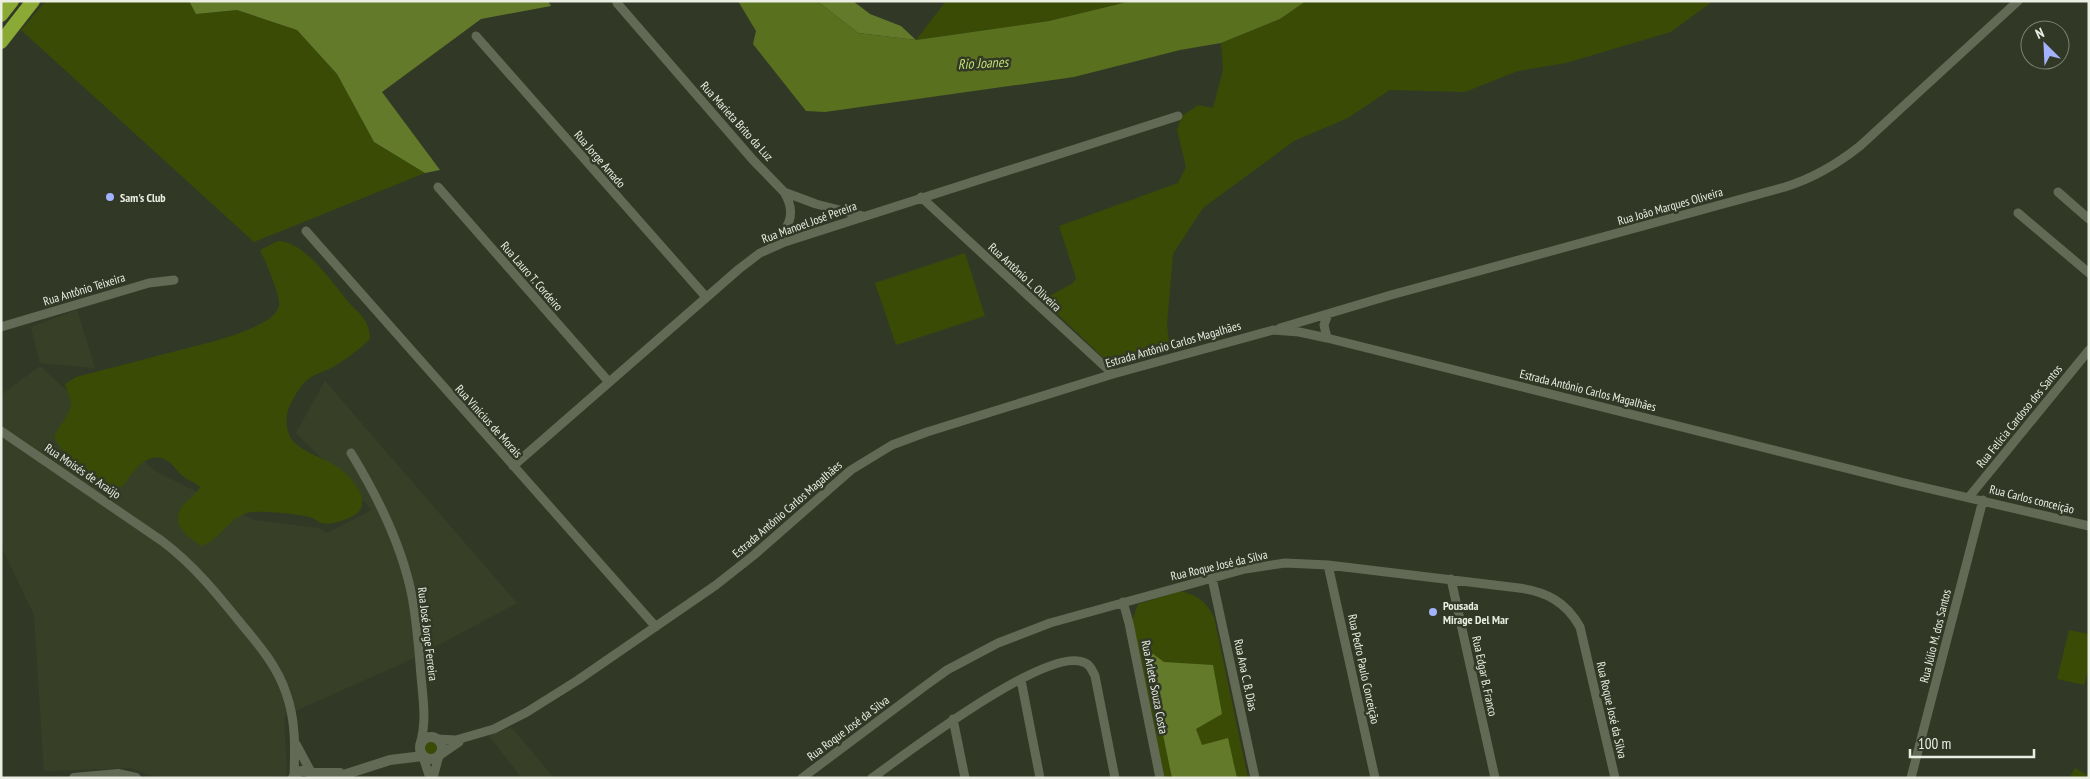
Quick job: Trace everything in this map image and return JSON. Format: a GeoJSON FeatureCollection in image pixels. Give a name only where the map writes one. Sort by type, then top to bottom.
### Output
{"type":"FeatureCollection","features":[{"type":"Feature","properties":{"kind":"highway"},"geometry":{"type":"LineString","coordinates":[[1,15],[12,1]]}},
{"type":"Feature","properties":{"kind":"highway"},"geometry":{"type":"LineString","coordinates":[[1,42],[33,1]]}},
{"type":"Feature","properties":{"kind":"street","name":"Rua João Marques Oliveira"},"geometry":{"type":"LineString","coordinates":[[1273,330],[1427,285],[1785,187],[1816,175],[1837,163],[1860,146],[2018,1]]}},
{"type":"Feature","properties":{"kind":"street","name":"Rua Marieta Brito da Luz"},"geometry":{"type":"LineString","coordinates":[[617,3],[747,154],[784,192],[816,204],[863,216]]}},
{"type":"Feature","properties":{"kind":"street","name":"Rua Jorge Amado"},"geometry":{"type":"LineString","coordinates":[[476,36],[706,297]]}},
{"type":"Feature","properties":{"kind":"street","name":"Rua Manoel José Pereira"},"geometry":{"type":"LineString","coordinates":[[512,466],[748,261],[770,248],[921,197],[1178,116]]}},
{"type":"Feature","properties":{"kind":"street","name":"Rua Lauro T. Cordeiro"},"geometry":{"type":"LineString","coordinates":[[438,186],[608,381]]}},
{"type":"Feature","properties":{"kind":"street"},"geometry":{"type":"LineString","coordinates":[[770,248],[790,219],[792,207],[784,192]]}},
{"type":"Feature","properties":{"kind":"street"},"geometry":{"type":"LineString","coordinates":[[2058,192],[2089,220]]}},
{"type":"Feature","properties":{"kind":"street","name":"Rua Antônio L. Oliveira"},"geometry":{"type":"LineString","coordinates":[[921,197],[1116,373]]}},
{"type":"Feature","properties":{"kind":"street"},"geometry":{"type":"LineString","coordinates":[[2018,213],[2089,273]]}},
{"type":"Feature","properties":{"kind":"street","name":"Rua Vinicius de Morais"},"geometry":{"type":"LineString","coordinates":[[306,231],[656,627]]}},
{"type":"Feature","properties":{"kind":"street","name":"Rua Antônio Teixeira"},"geometry":{"type":"LineString","coordinates":[[1,327],[149,283],[174,280]]}},
{"type":"Feature","properties":{"kind":"street"},"geometry":{"type":"LineString","coordinates":[[1328,314],[1324,325],[1328,338]]}},
{"type":"Feature","properties":{"kind":"street","name":"Estrada Antônio Carlos Magalhães"},"geometry":{"type":"LineString","coordinates":[[439,755],[469,738],[494,729],[528,712],[656,627],[736,570],[851,470],[877,453],[910,438],[1116,373],[1273,330],[1299,332],[1328,338],[1969,497]]}},
{"type":"Feature","properties":{"kind":"street","name":"Rua Felícia Cardoso dos Santos"},"geometry":{"type":"LineString","coordinates":[[1969,497],[2089,350]]}},
{"type":"Feature","properties":{"kind":"street","name":"Rua Moisés de Araújo"},"geometry":{"type":"LineString","coordinates":[[2,432],[183,557],[216,592],[271,662],[284,686],[291,708],[294,738]]}},
{"type":"Feature","properties":{"kind":"street","name":"Rua José Jorge Ferreira"},"geometry":{"type":"LineString","coordinates":[[351,453],[380,505],[403,560],[417,624],[424,712],[423,733],[420,745]]}},
{"type":"Feature","properties":{"kind":"street","name":"Rua Carlos conceição"},"geometry":{"type":"LineString","coordinates":[[1969,497],[2089,526]]}},
{"type":"Feature","properties":{"kind":"street","name":"Rua Júlio M. dos Santos"},"geometry":{"type":"LineString","coordinates":[[1911,778],[1983,500]]}},
{"type":"Feature","properties":{"kind":"street","name":"Rua Roque José da Silva"},"geometry":{"type":"LineString","coordinates":[[806,776],[925,686],[973,656],[1024,632],[1123,602],[1212,578],[1265,565],[1284,563],[1328,565],[1451,579],[1538,591],[1556,600],[1573,616],[1580,627],[1615,778]]}},
{"type":"Feature","properties":{"kind":"street","name":"Rua Pedro Paulo Conceição"},"geometry":{"type":"LineString","coordinates":[[1328,565],[1375,778]]}},
{"type":"Feature","properties":{"kind":"street","name":"Rua Ana C. B. Dias"},"geometry":{"type":"LineString","coordinates":[[1212,578],[1255,778]]}},
{"type":"Feature","properties":{"kind":"street","name":"Rua Edgar B. Franco"},"geometry":{"type":"LineString","coordinates":[[1451,579],[1495,778]]}},
{"type":"Feature","properties":{"kind":"street","name":"Rua Arlete Souza Costa"},"geometry":{"type":"LineString","coordinates":[[1123,602],[1130,623],[1160,778]]}},
{"type":"Feature","properties":{"kind":"street"},"geometry":{"type":"LineString","coordinates":[[872,778],[971,706],[1021,680],[1064,662],[1082,661],[1088,664],[1095,676],[1115,778]]}},
{"type":"Feature","properties":{"kind":"street"},"geometry":{"type":"LineString","coordinates":[[1021,680],[1040,778]]}},
{"type":"Feature","properties":{"kind":"street","name":"Rua José Jorge Ferreira"},"geometry":{"type":"LineString","coordinates":[[424,712],[430,731],[437,739]]}},
{"type":"Feature","properties":{"kind":"street"},"geometry":{"type":"LineString","coordinates":[[953,719],[965,778]]}},
{"type":"Feature","properties":{"kind":"street"},"geometry":{"type":"LineString","coordinates":[[294,738],[312,774]]}},
{"type":"Feature","properties":{"kind":"street"},"geometry":{"type":"LineString","coordinates":[[293,777],[294,738]]}},
{"type":"Feature","properties":{"kind":"street"},"geometry":{"type":"LineString","coordinates":[[334,778],[409,753],[427,738],[437,739],[442,748],[432,778]]}},
{"type":"Feature","properties":{"kind":"street","name":"Estrada Antônio Carlos Magalhães"},"geometry":{"type":"LineString","coordinates":[[437,739],[451,741],[469,738]]}},
{"type":"Feature","properties":{"kind":"street"},"geometry":{"type":"LineString","coordinates":[[420,745],[420,752],[432,778]]}},
{"type":"Feature","properties":{"kind":"street"},"geometry":{"type":"LineString","coordinates":[[390,760],[423,756],[430,759],[439,755]]}},
{"type":"Feature","properties":{"kind":"street"},"geometry":{"type":"LineString","coordinates":[[887,767],[890,778]]}},
{"type":"Feature","properties":{"kind":"street"},"geometry":{"type":"LineString","coordinates":[[293,777],[300,771],[312,774],[349,772]]}},
{"type":"Feature","properties":{"kind":"street"},"geometry":{"type":"LineString","coordinates":[[74,778],[118,774],[136,778]]}},
{"type":"Feature","properties":{"kind":"shaded area"},"geometry":{"type":"Polygon","coordinates":[[[46,1],[189,1],[196,14],[237,10],[297,30],[337,74],[374,142],[425,173],[254,242],[21,30],[46,1]]]}},
{"type":"Feature","properties":{"kind":"shaded area"},"geometry":{"type":"Polygon","coordinates":[[[189,1],[548,1],[551,6],[481,19],[382,92],[440,170],[425,173],[374,142],[337,74],[297,30],[237,10],[196,14],[189,1]]]}},
{"type":"Feature","properties":{"kind":"shaded area"},"geometry":{"type":"Polygon","coordinates":[[[817,1],[853,1],[870,14],[901,26],[916,40],[858,33],[817,1]]]}},
{"type":"Feature","properties":{"kind":"shaded area"},"geometry":{"type":"Polygon","coordinates":[[[946,1],[1131,1],[1049,21],[916,40],[946,1]]]}},
{"type":"Feature","properties":{"kind":"shaded area"},"geometry":{"type":"Polygon","coordinates":[[[1306,1],[1713,1],[1671,32],[1566,63],[1518,71],[1465,92],[1390,90],[1348,118],[1294,141],[1203,208],[1173,254],[1167,325],[1170,349],[1113,367],[1047,304],[1046,298],[1073,283],[1076,278],[1059,226],[1178,183],[1186,167],[1177,130],[1182,116],[1198,105],[1213,108],[1223,70],[1221,43],[1280,19],[1306,1]]]}},
{"type":"Feature","properties":{"kind":"shaded area"},"geometry":{"type":"Polygon","coordinates":[[[278,241],[289,243],[309,256],[362,316],[369,329],[370,339],[352,355],[304,382],[290,405],[287,414],[288,433],[293,441],[299,447],[330,462],[345,473],[360,492],[362,506],[360,511],[354,516],[329,523],[321,523],[300,515],[273,512],[243,514],[231,522],[215,538],[202,546],[187,535],[178,520],[181,508],[200,487],[181,475],[169,462],[155,457],[148,459],[137,468],[123,486],[113,488],[88,473],[65,453],[54,437],[66,417],[71,404],[65,384],[76,377],[231,336],[261,324],[270,318],[279,306],[278,294],[260,250],[278,241]]]}},
{"type":"Feature","properties":{"kind":"shaded area"},"geometry":{"type":"Polygon","coordinates":[[[965,253],[985,316],[896,345],[875,283],[965,253]]]}},
{"type":"Feature","properties":{"kind":"shaded area"},"geometry":{"type":"Polygon","coordinates":[[[77,310],[95,368],[40,363],[31,327],[77,310]]]}},
{"type":"Feature","properties":{"kind":"shaded area"},"geometry":{"type":"Polygon","coordinates":[[[40,366],[155,471],[254,520],[318,528],[327,533],[372,510],[296,433],[325,381],[517,603],[412,659],[284,716],[287,775],[272,778],[157,778],[131,768],[44,771],[34,615],[1,546],[1,395],[40,366]]]}},
{"type":"Feature","properties":{"kind":"shaded area"},"geometry":{"type":"Polygon","coordinates":[[[1181,591],[1201,600],[1214,617],[1248,778],[1164,778],[1132,621],[1138,604],[1181,591]]]}},
{"type":"Feature","properties":{"kind":"shaded area"},"geometry":{"type":"Polygon","coordinates":[[[2069,630],[2089,634],[2089,667],[2084,685],[2057,679],[2069,630]]]}},
{"type":"Feature","properties":{"kind":"shaded area"},"geometry":{"type":"Polygon","coordinates":[[[1145,648],[1164,662],[1213,665],[1222,714],[1196,729],[1202,745],[1228,738],[1237,778],[1172,778],[1145,648]]]}},
{"type":"Feature","properties":{"kind":"shaded area"},"geometry":{"type":"Polygon","coordinates":[[[511,727],[554,778],[522,778],[489,736],[511,727]]]}},
{"type":"Feature","properties":{"kind":"shaded area"},"geometry":{"type":"Polygon","coordinates":[[[429,742],[433,742],[437,748],[433,754],[429,754],[425,750],[425,746],[429,742]]]}},
{"type":"Feature","properties":{"kind":"shaded area"},"geometry":{"type":"Polygon","coordinates":[[[2075,768],[2089,776],[2089,778],[2069,778],[2075,768]]]}},
{"type":"Feature","properties":{"kind":"water","name":"Rio Joanes"},"geometry":{"type":"Polygon","coordinates":[[[738,1],[817,1],[858,33],[916,40],[1049,21],[1131,1],[1306,1],[1280,19],[1221,43],[1180,50],[1074,77],[825,112],[806,111],[753,44],[756,31],[738,1]]]}},
{"type":"Feature","properties":{"kind":"place","name":"Sam's Club"},"geometry":{"type":"Point","coordinates":[110,197]}},
{"type":"Feature","properties":{"kind":"place","name":"Pousada Mirage Del Mar"},"geometry":{"type":"Point","coordinates":[1433,612]}}]}
